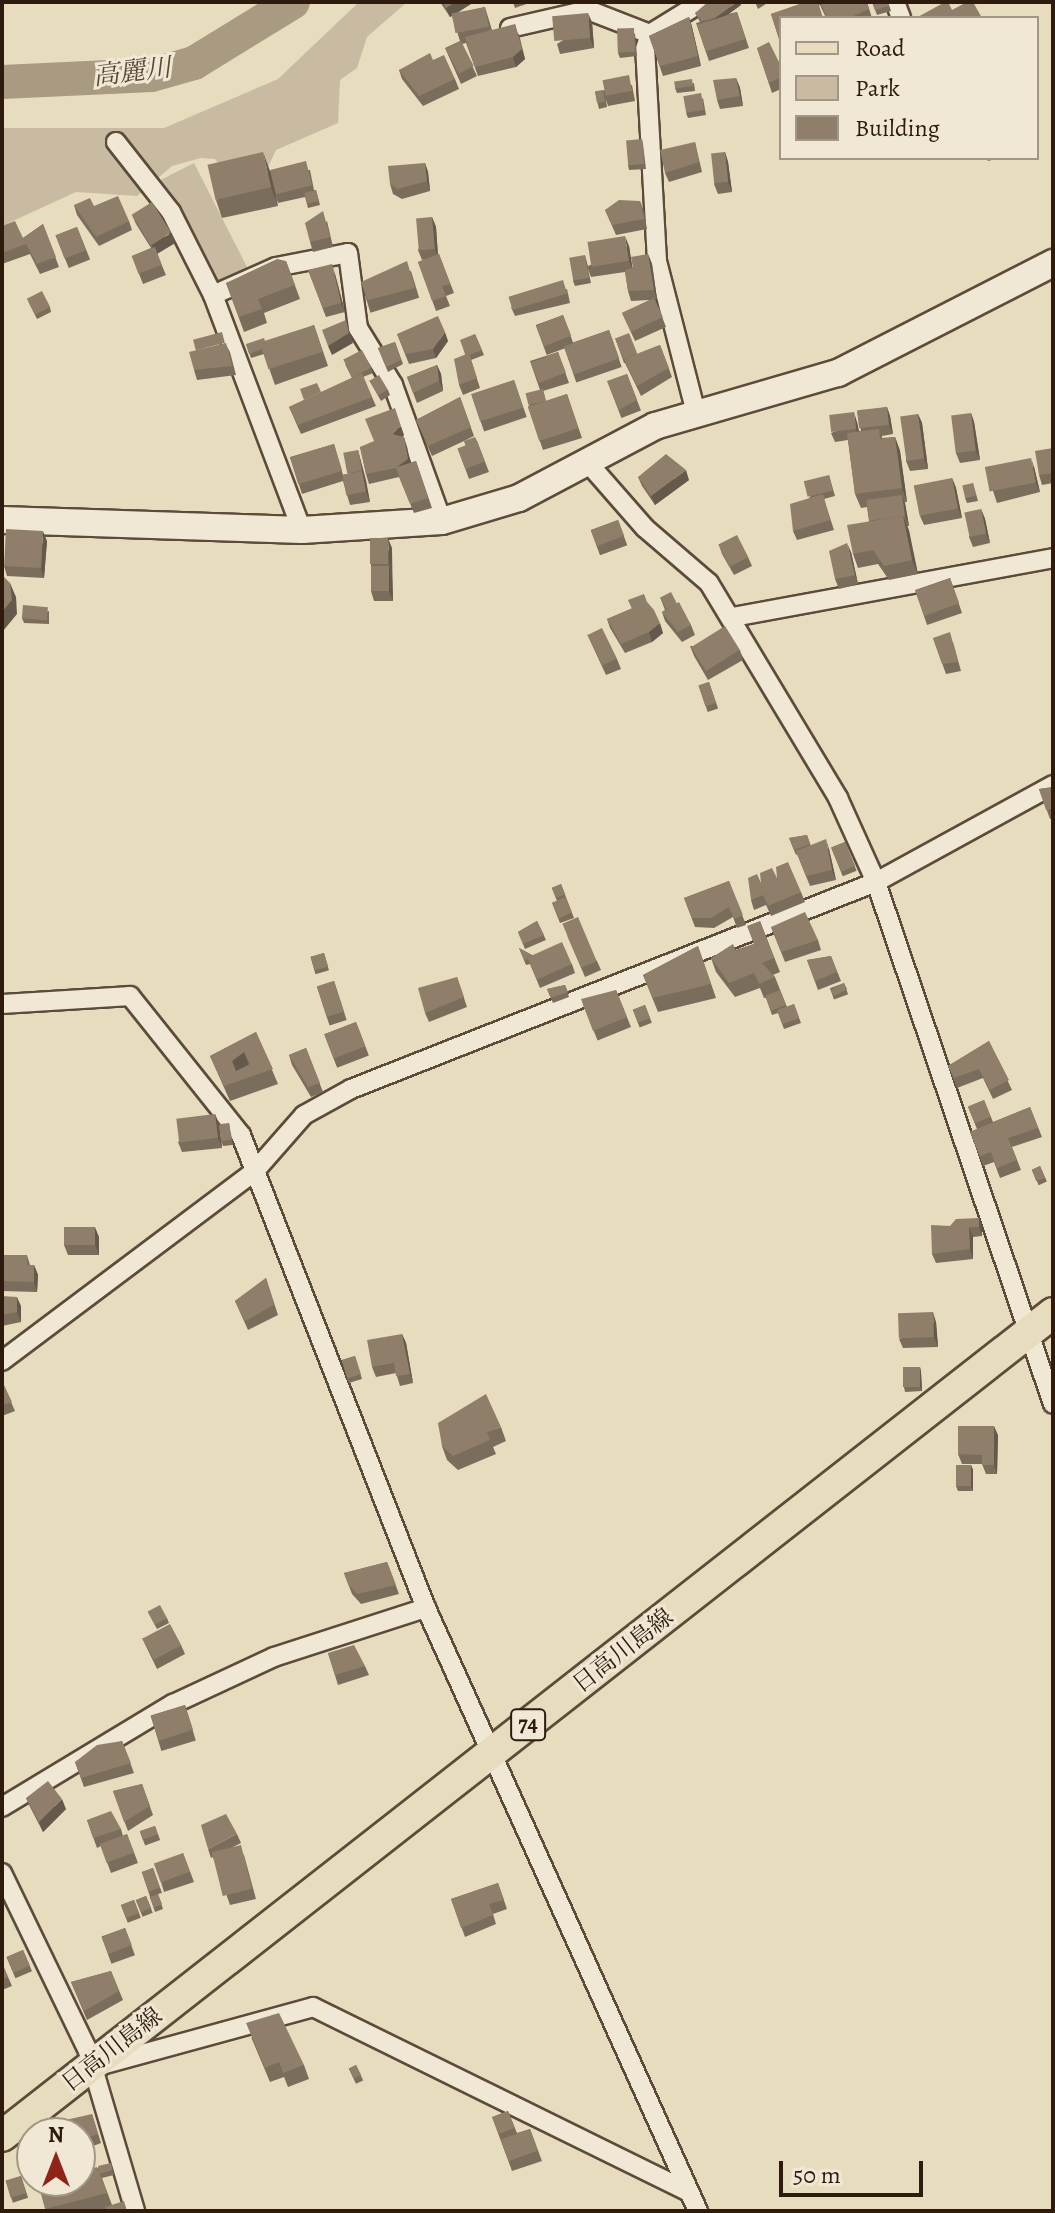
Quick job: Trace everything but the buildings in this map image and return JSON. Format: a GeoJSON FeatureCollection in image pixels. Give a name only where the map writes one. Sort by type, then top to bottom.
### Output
{"type":"FeatureCollection","features":[{"type":"Feature","properties":{"kind":"main road","name":"日高川島線"},"geometry":{"type":"LineString","coordinates":[[2,2136],[1053,1313]]}},
{"type":"Feature","properties":{"kind":"street"},"geometry":{"type":"LineString","coordinates":[[650,34],[702,2]]}},
{"type":"Feature","properties":{"kind":"street"},"geometry":{"type":"LineString","coordinates":[[510,28],[588,10],[650,34]]}},
{"type":"Feature","properties":{"kind":"street"},"geometry":{"type":"LineString","coordinates":[[650,34],[651,210],[696,413]]}},
{"type":"Feature","properties":{"kind":"street"},"geometry":{"type":"LineString","coordinates":[[116,142],[171,212],[213,295],[302,530]]}},
{"type":"Feature","properties":{"kind":"street"},"geometry":{"type":"LineString","coordinates":[[213,295],[276,267],[348,253],[358,328],[393,385],[442,521]]}},
{"type":"Feature","properties":{"kind":"street"},"geometry":{"type":"LineString","coordinates":[[2,520],[302,530],[442,521],[519,498],[696,413],[838,373],[1053,263]]}},
{"type":"Feature","properties":{"kind":"street"},"geometry":{"type":"LineString","coordinates":[[589,464],[645,528],[709,583],[733,617],[838,798],[876,882],[1053,1404]]}},
{"type":"Feature","properties":{"kind":"street"},"geometry":{"type":"LineString","coordinates":[[733,617],[1053,558]]}},
{"type":"Feature","properties":{"kind":"street"},"geometry":{"type":"LineString","coordinates":[[2,1361],[254,1172],[304,1115],[351,1089],[876,882],[1053,785]]}},
{"type":"Feature","properties":{"kind":"street"},"geometry":{"type":"LineString","coordinates":[[2,1004],[130,996],[241,1135],[426,1608],[698,2211]]}},
{"type":"Feature","properties":{"kind":"street"},"geometry":{"type":"LineString","coordinates":[[2,1807],[187,1698],[274,1657],[426,1608]]}},
{"type":"Feature","properties":{"kind":"street"},"geometry":{"type":"LineString","coordinates":[[2,1873],[91,2067],[135,2211]]}},
{"type":"Feature","properties":{"kind":"street"},"geometry":{"type":"LineString","coordinates":[[91,2067],[313,2007],[689,2192]]}},
{"type":"Feature","properties":{"kind":"green space"},"geometry":{"type":"Polygon","coordinates":[[[359,2],[407,2],[367,37],[357,68],[340,80],[338,123],[276,150],[268,167],[227,175],[215,159],[201,158],[172,166],[137,196],[76,192],[2,226],[2,128],[164,128],[278,79],[359,2]]]}},
{"type":"Feature","properties":{"kind":"green space"},"geometry":{"type":"Polygon","coordinates":[[[194,163],[250,273],[217,289],[161,180],[194,163]]]}},
{"type":"Feature","properties":{"kind":"waterway","name":"高麗川"},"geometry":{"type":"LineString","coordinates":[[2,82],[152,75],[194,63],[293,2]]}}]}
